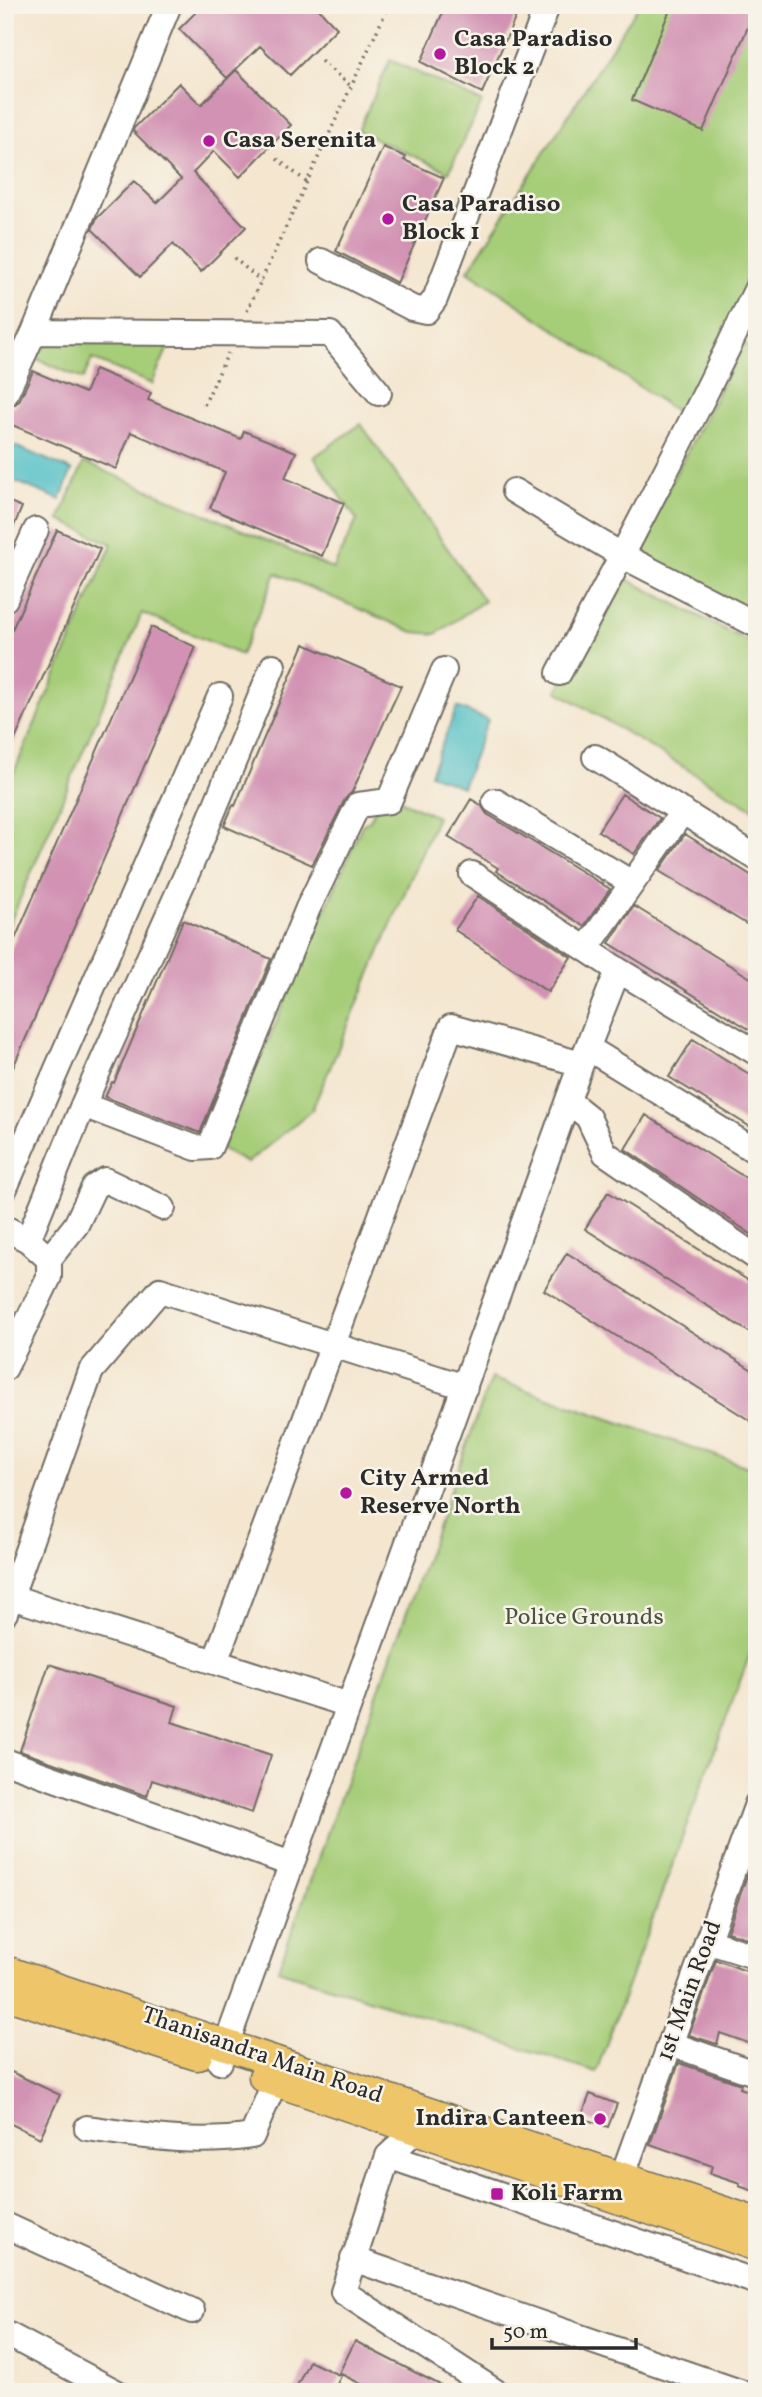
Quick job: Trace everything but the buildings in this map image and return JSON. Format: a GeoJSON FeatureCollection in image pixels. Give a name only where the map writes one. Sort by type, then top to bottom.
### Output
{"type":"FeatureCollection","features":[{"type":"Feature","properties":{"kind":"main road","name":"Thanisandra Main Road"},"geometry":{"type":"LineString","coordinates":[[5,1970],[223,2053],[618,2188],[757,2246]]}},
{"type":"Feature","properties":{"kind":"main road","name":"Thanisandra Main Road"},"geometry":{"type":"LineString","coordinates":[[5,1994],[223,2053],[275,2081],[415,2130],[618,2188],[757,2223]]}},
{"type":"Feature","properties":{"kind":"street"},"geometry":{"type":"LineString","coordinates":[[5,395],[34,332],[169,5]]}},
{"type":"Feature","properties":{"kind":"street"},"geometry":{"type":"LineString","coordinates":[[321,261],[381,293],[426,311],[435,299],[545,12],[544,5]]}},
{"type":"Feature","properties":{"kind":"street"},"geometry":{"type":"LineString","coordinates":[[559,673],[623,556],[757,288]]}},
{"type":"Feature","properties":{"kind":"street"},"geometry":{"type":"LineString","coordinates":[[34,332],[330,334],[379,393]]}},
{"type":"Feature","properties":{"kind":"street"},"geometry":{"type":"LineString","coordinates":[[514,491],[623,556],[757,625]]}},
{"type":"Feature","properties":{"kind":"street"},"geometry":{"type":"LineString","coordinates":[[5,599],[36,530]]}},
{"type":"Feature","properties":{"kind":"street"},"geometry":{"type":"LineString","coordinates":[[28,1240],[83,1105],[196,853],[273,666]]}},
{"type":"Feature","properties":{"kind":"street"},"geometry":{"type":"LineString","coordinates":[[83,1105],[196,1148],[210,1147],[308,908],[358,805],[389,801],[444,670]]}},
{"type":"Feature","properties":{"kind":"street"},"geometry":{"type":"LineString","coordinates":[[5,1188],[220,696]]}},
{"type":"Feature","properties":{"kind":"street"},"geometry":{"type":"LineString","coordinates":[[595,757],[757,858]]}},
{"type":"Feature","properties":{"kind":"street"},"geometry":{"type":"LineString","coordinates":[[495,801],[632,883]]}},
{"type":"Feature","properties":{"kind":"street"},"geometry":{"type":"LineString","coordinates":[[586,949],[683,811]]}},
{"type":"Feature","properties":{"kind":"street"},"geometry":{"type":"LineString","coordinates":[[472,874],[618,970],[757,1053]]}},
{"type":"Feature","properties":{"kind":"street"},"geometry":{"type":"LineString","coordinates":[[223,2053],[584,1056],[618,970]]}},
{"type":"Feature","properties":{"kind":"street"},"geometry":{"type":"LineString","coordinates":[[215,1662],[451,1027],[584,1056],[757,1152]]}},
{"type":"Feature","properties":{"kind":"street"},"geometry":{"type":"LineString","coordinates":[[568,1101],[588,1117],[606,1153],[757,1258]]}},
{"type":"Feature","properties":{"kind":"street"},"geometry":{"type":"LineString","coordinates":[[5,1368],[48,1277],[49,1259],[76,1225],[94,1187],[105,1180],[163,1208]]}},
{"type":"Feature","properties":{"kind":"street"},"geometry":{"type":"LineString","coordinates":[[5,1228],[28,1240],[49,1259]]}},
{"type":"Feature","properties":{"kind":"street"},"geometry":{"type":"LineString","coordinates":[[349,1705],[215,1662],[7,1601],[91,1371],[160,1290],[465,1387]]}},
{"type":"Feature","properties":{"kind":"street"},"geometry":{"type":"LineString","coordinates":[[5,1761],[291,1864]]}},
{"type":"Feature","properties":{"kind":"street","name":"1st Main Road"},"geometry":{"type":"LineString","coordinates":[[618,2188],[707,1941],[752,1830],[757,1804]]}},
{"type":"Feature","properties":{"kind":"street"},"geometry":{"type":"LineString","coordinates":[[707,1941],[757,1957]]}},
{"type":"Feature","properties":{"kind":"street"},"geometry":{"type":"LineString","coordinates":[[671,2045],[757,2074]]}},
{"type":"Feature","properties":{"kind":"street"},"geometry":{"type":"LineString","coordinates":[[87,2128],[178,2140],[225,2140],[252,2136],[275,2081]]}},
{"type":"Feature","properties":{"kind":"street"},"geometry":{"type":"LineString","coordinates":[[415,2130],[388,2156],[343,2292],[496,2392]]}},
{"type":"Feature","properties":{"kind":"street"},"geometry":{"type":"LineString","coordinates":[[388,2156],[757,2282]]}},
{"type":"Feature","properties":{"kind":"street"},"geometry":{"type":"LineString","coordinates":[[5,2225],[192,2311]]}},
{"type":"Feature","properties":{"kind":"street"},"geometry":{"type":"LineString","coordinates":[[353,2259],[740,2392]]}},
{"type":"Feature","properties":{"kind":"street"},"geometry":{"type":"LineString","coordinates":[[5,2333],[117,2392]]}},
{"type":"Feature","properties":{"kind":"path"},"geometry":{"type":"LineString","coordinates":[[204,405],[389,5]]}},
{"type":"Feature","properties":{"kind":"path"},"geometry":{"type":"LineString","coordinates":[[321,61],[352,87]]}},
{"type":"Feature","properties":{"kind":"path"},"geometry":{"type":"LineString","coordinates":[[277,159],[307,182]]}},
{"type":"Feature","properties":{"kind":"path"},"geometry":{"type":"LineString","coordinates":[[234,258],[261,281]]}},
{"type":"Feature","properties":{"kind":"green space"},"geometry":{"type":"Polygon","coordinates":[[[639,5],[757,5],[757,267],[680,414],[468,271],[639,5]]]}},
{"type":"Feature","properties":{"kind":"green space"},"geometry":{"type":"Polygon","coordinates":[[[390,60],[482,102],[449,172],[358,131],[390,60]]]}},
{"type":"Feature","properties":{"kind":"green space"},"geometry":{"type":"Polygon","coordinates":[[[39,339],[169,345],[152,384],[92,359],[83,379],[32,357],[39,339]]]}},
{"type":"Feature","properties":{"kind":"green space"},"geometry":{"type":"Polygon","coordinates":[[[743,344],[757,349],[757,615],[635,552],[743,344]]]}},
{"type":"Feature","properties":{"kind":"green space"},"geometry":{"type":"Polygon","coordinates":[[[361,424],[484,601],[436,634],[413,632],[276,573],[241,655],[142,613],[5,934],[5,793],[112,544],[59,520],[84,462],[333,569],[357,520],[314,457],[361,424]]]}},
{"type":"Feature","properties":{"kind":"green space"},"geometry":{"type":"Polygon","coordinates":[[[621,576],[757,646],[755,810],[557,691],[621,576]]]}},
{"type":"Feature","properties":{"kind":"green space"},"geometry":{"type":"Polygon","coordinates":[[[383,792],[437,817],[312,1110],[247,1163],[221,1149],[362,825],[370,820],[383,792]]]}},
{"type":"Feature","properties":{"kind":"green space","name":"Police Grounds"},"geometry":{"type":"Polygon","coordinates":[[[491,1378],[757,1470],[757,1635],[596,2072],[278,1970],[491,1378]]]}},
{"type":"Feature","properties":{"kind":"water"},"geometry":{"type":"Polygon","coordinates":[[[5,442],[72,470],[60,500],[5,477],[5,442]]]}},
{"type":"Feature","properties":{"kind":"water"},"geometry":{"type":"Polygon","coordinates":[[[457,707],[488,720],[462,787],[430,774],[457,707]]]}},
{"type":"Feature","properties":{"kind":"place","name":"Casa Paradiso Block 2"},"geometry":{"type":"Point","coordinates":[440,54]}},
{"type":"Feature","properties":{"kind":"place","name":"Casa Serenita"},"geometry":{"type":"Point","coordinates":[209,141]}},
{"type":"Feature","properties":{"kind":"place","name":"Casa Paradiso Block 1"},"geometry":{"type":"Point","coordinates":[388,219]}},
{"type":"Feature","properties":{"kind":"place","name":"City Armed Reserve North"},"geometry":{"type":"Point","coordinates":[346,1493]}},
{"type":"Feature","properties":{"kind":"place","name":"Indira Canteen"},"geometry":{"type":"Point","coordinates":[600,2119]}},
{"type":"Feature","properties":{"kind":"place","name":"Koli Farm"},"geometry":{"type":"Point","coordinates":[497,2194]}}]}
